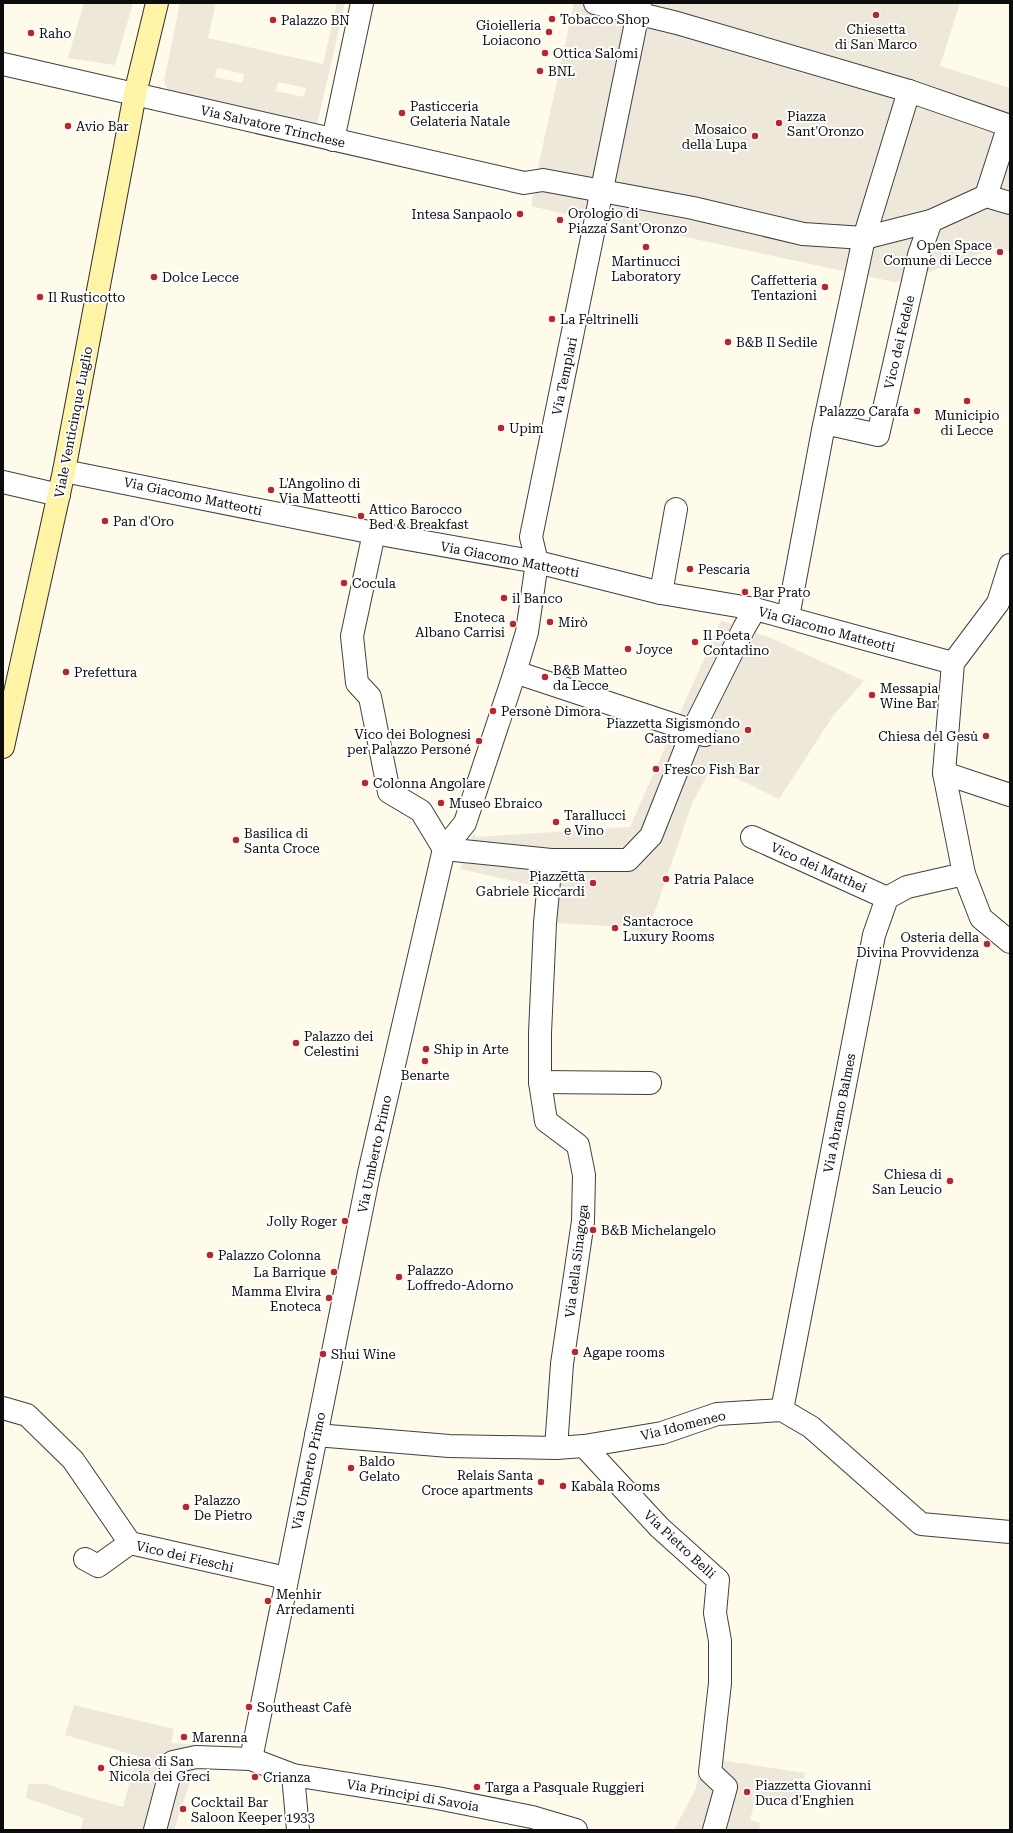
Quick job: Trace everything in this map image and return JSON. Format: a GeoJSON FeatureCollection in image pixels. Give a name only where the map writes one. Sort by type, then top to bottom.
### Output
{"type":"FeatureCollection","features":[{"type":"Feature","properties":{"kind":"street"},"geometry":{"type":"LineString","coordinates":[[135,94],[156,3]]}},
{"type":"Feature","properties":{"kind":"street"},"geometry":{"type":"LineString","coordinates":[[333,140],[362,3]]}},
{"type":"Feature","properties":{"kind":"street"},"geometry":{"type":"LineString","coordinates":[[595,3],[638,8],[677,23],[910,91],[1010,125],[986,196]]}},
{"type":"Feature","properties":{"kind":"street"},"geometry":{"type":"LineString","coordinates":[[638,8],[600,190],[693,208],[803,234],[864,238],[931,221],[986,196],[1010,203]]}},
{"type":"Feature","properties":{"kind":"street","name":"Via Salvatore Trinchese"},"geometry":{"type":"LineString","coordinates":[[3,64],[524,183],[543,180],[600,190]]}},
{"type":"Feature","properties":{"kind":"street"},"geometry":{"type":"LineString","coordinates":[[788,617],[825,423],[864,238],[910,91]]}},
{"type":"Feature","properties":{"kind":"street","name":"Viale Venticinque Luglio"},"geometry":{"type":"LineString","coordinates":[[3,747],[64,470],[135,94]]}},
{"type":"Feature","properties":{"kind":"street","name":"Via Templari"},"geometry":{"type":"LineString","coordinates":[[537,562],[531,537],[600,190]]}},
{"type":"Feature","properties":{"kind":"street","name":"Vico dei Fedele"},"geometry":{"type":"LineString","coordinates":[[825,423],[878,435],[919,255],[931,221]]}},
{"type":"Feature","properties":{"kind":"street","name":"Via Giacomo Matteotti"},"geometry":{"type":"LineString","coordinates":[[64,470],[374,533],[537,562],[661,592],[755,609],[953,663]]}},
{"type":"Feature","properties":{"kind":"street"},"geometry":{"type":"LineString","coordinates":[[3,482],[58,495]]}},
{"type":"Feature","properties":{"kind":"street"},"geometry":{"type":"LineString","coordinates":[[661,592],[676,509]]}},
{"type":"Feature","properties":{"kind":"street"},"geometry":{"type":"LineString","coordinates":[[374,533],[352,636],[357,683],[370,697],[389,792],[420,811],[444,849],[551,860],[628,860],[650,836],[699,733],[744,628],[755,609]]}},
{"type":"Feature","properties":{"kind":"street","name":"Via Umberto Primo"},"geometry":{"type":"LineString","coordinates":[[251,1760],[286,1578],[369,1173],[444,849],[465,823],[515,672],[527,632],[537,562]]}},
{"type":"Feature","properties":{"kind":"street"},"geometry":{"type":"LineString","coordinates":[[1010,566],[998,603],[953,663],[944,773],[964,874],[981,918],[1010,942]]}},
{"type":"Feature","properties":{"kind":"street"},"geometry":{"type":"LineString","coordinates":[[515,672],[699,733]]}},
{"type":"Feature","properties":{"kind":"street"},"geometry":{"type":"LineString","coordinates":[[944,773],[1010,795]]}},
{"type":"Feature","properties":{"kind":"street","name":"Vico dei Matthei"},"geometry":{"type":"LineString","coordinates":[[752,837],[887,898]]}},
{"type":"Feature","properties":{"kind":"street","name":"Via della Sinagoga"},"geometry":{"type":"LineString","coordinates":[[551,860],[545,923],[540,1033],[540,1082],[546,1121],[578,1145],[584,1175],[583,1221],[562,1364],[556,1448]]}},
{"type":"Feature","properties":{"kind":"street"},"geometry":{"type":"LineString","coordinates":[[887,898],[906,887],[964,874]]}},
{"type":"Feature","properties":{"kind":"street","name":"Via Abramo Balmes"},"geometry":{"type":"LineString","coordinates":[[782,1410],[874,935],[887,898]]}},
{"type":"Feature","properties":{"kind":"street"},"geometry":{"type":"LineString","coordinates":[[540,1082],[650,1083]]}},
{"type":"Feature","properties":{"kind":"street","name":"Vico dei Fieschi"},"geometry":{"type":"LineString","coordinates":[[3,1408],[27,1415],[73,1460],[130,1544],[286,1578]]}},
{"type":"Feature","properties":{"kind":"street"},"geometry":{"type":"LineString","coordinates":[[782,1410],[811,1427],[921,1524],[1010,1532]]}},
{"type":"Feature","properties":{"kind":"street","name":"Via Idomeneo"},"geometry":{"type":"LineString","coordinates":[[316,1435],[449,1446],[556,1448],[584,1446],[662,1433],[717,1414],[782,1410]]}},
{"type":"Feature","properties":{"kind":"street","name":"Via Pietro Belli"},"geometry":{"type":"LineString","coordinates":[[584,1446],[659,1526],[718,1580],[715,1613],[720,1641],[720,1683],[710,1772],[726,1787],[714,1830]]}},
{"type":"Feature","properties":{"kind":"street"},"geometry":{"type":"LineString","coordinates":[[85,1559],[98,1566],[130,1544]]}},
{"type":"Feature","properties":{"kind":"street","name":"Via Principi di Savoia"},"geometry":{"type":"LineString","coordinates":[[152,1830],[173,1762],[196,1757],[251,1760],[293,1775],[437,1798],[532,1817],[576,1830]]}},
{"type":"Feature","properties":{"kind":"street"},"geometry":{"type":"LineString","coordinates":[[293,1775],[298,1830]]}},
{"type":"Feature","properties":{"kind":"shaded area"},"geometry":{"type":"Polygon","coordinates":[[[84,3],[133,3],[115,65],[68,58],[84,3]]]}},
{"type":"Feature","properties":{"kind":"shaded area"},"geometry":{"type":"Polygon","coordinates":[[[180,3],[216,3],[208,38],[323,64],[337,3],[345,3],[317,125],[175,93],[167,88],[164,81],[180,3]],[[217,68],[215,77],[242,83],[244,74],[217,68]],[[278,82],[276,91],[303,97],[306,88],[278,82]]]}},
{"type":"Feature","properties":{"kind":"shaded area","name":"Piazza Sant'Oronzo"},"geometry":{"type":"Polygon","coordinates":[[[572,3],[960,3],[940,66],[1010,88],[1010,252],[996,248],[929,272],[894,282],[620,223],[573,216],[531,206],[573,8],[572,3]]]}},
{"type":"Feature","properties":{"kind":"shaded area","name":"Piazzetta Sigismondo Castromediano"},"geometry":{"type":"Polygon","coordinates":[[[721,620],[771,638],[864,681],[833,716],[779,799],[712,766],[692,804],[647,934],[626,927],[552,923],[540,887],[460,869],[474,833],[476,837],[630,827],[721,620]]]}},
{"type":"Feature","properties":{"kind":"shaded area"},"geometry":{"type":"Polygon","coordinates":[[[74,1705],[174,1729],[171,1743],[197,1745],[194,1770],[174,1830],[81,1830],[83,1818],[26,1798],[28,1784],[48,1784],[63,1790],[123,1807],[137,1756],[65,1735],[74,1705]]]}},
{"type":"Feature","properties":{"kind":"shaded area","name":"Piazzetta Giovanni Duca d'Enghien"},"geometry":{"type":"Polygon","coordinates":[[[701,1757],[805,1773],[796,1806],[756,1796],[750,1820],[760,1823],[759,1830],[674,1830],[696,1788],[701,1757]]]}},
{"type":"Feature","properties":{"kind":"place","name":"Chiesetta di San Marco"},"geometry":{"type":"Point","coordinates":[876,15]}},
{"type":"Feature","properties":{"kind":"place","name":"Tobacco Shop"},"geometry":{"type":"Point","coordinates":[552,19]}},
{"type":"Feature","properties":{"kind":"place","name":"Palazzo BN"},"geometry":{"type":"Point","coordinates":[273,20]}},
{"type":"Feature","properties":{"kind":"place","name":"Gioielleria Loiacono"},"geometry":{"type":"Point","coordinates":[549,32]}},
{"type":"Feature","properties":{"kind":"place","name":"Raho"},"geometry":{"type":"Point","coordinates":[31,33]}},
{"type":"Feature","properties":{"kind":"place","name":"Ottica Salomi"},"geometry":{"type":"Point","coordinates":[545,53]}},
{"type":"Feature","properties":{"kind":"place","name":"BNL"},"geometry":{"type":"Point","coordinates":[540,71]}},
{"type":"Feature","properties":{"kind":"place","name":"Pasticceria Gelateria Natale"},"geometry":{"type":"Point","coordinates":[402,113]}},
{"type":"Feature","properties":{"kind":"place","name":"Piazza Sant'Oronzo"},"geometry":{"type":"Point","coordinates":[779,123]}},
{"type":"Feature","properties":{"kind":"place","name":"Avio Bar"},"geometry":{"type":"Point","coordinates":[68,126]}},
{"type":"Feature","properties":{"kind":"place","name":"Mosaico della Lupa"},"geometry":{"type":"Point","coordinates":[755,136]}},
{"type":"Feature","properties":{"kind":"place","name":"Intesa Sanpaolo"},"geometry":{"type":"Point","coordinates":[520,214]}},
{"type":"Feature","properties":{"kind":"place","name":"Orologio di Piazza Sant'Oronzo"},"geometry":{"type":"Point","coordinates":[560,220]}},
{"type":"Feature","properties":{"kind":"place","name":"Martinucci Laboratory"},"geometry":{"type":"Point","coordinates":[646,247]}},
{"type":"Feature","properties":{"kind":"place","name":"Open Space Comune di Lecce"},"geometry":{"type":"Point","coordinates":[1000,252]}},
{"type":"Feature","properties":{"kind":"place","name":"Dolce Lecce"},"geometry":{"type":"Point","coordinates":[154,277]}},
{"type":"Feature","properties":{"kind":"place","name":"Caffetteria Tentazioni"},"geometry":{"type":"Point","coordinates":[825,287]}},
{"type":"Feature","properties":{"kind":"place","name":"Il Rusticotto"},"geometry":{"type":"Point","coordinates":[40,297]}},
{"type":"Feature","properties":{"kind":"place","name":"La Feltrinelli"},"geometry":{"type":"Point","coordinates":[552,319]}},
{"type":"Feature","properties":{"kind":"place","name":"B&B Il Sedile"},"geometry":{"type":"Point","coordinates":[728,342]}},
{"type":"Feature","properties":{"kind":"place","name":"Municipio di Lecce"},"geometry":{"type":"Point","coordinates":[967,401]}},
{"type":"Feature","properties":{"kind":"place","name":"Palazzo Carafa"},"geometry":{"type":"Point","coordinates":[917,411]}},
{"type":"Feature","properties":{"kind":"place","name":"Upim"},"geometry":{"type":"Point","coordinates":[501,428]}},
{"type":"Feature","properties":{"kind":"place","name":"L'Angolino di Via Matteotti"},"geometry":{"type":"Point","coordinates":[271,490]}},
{"type":"Feature","properties":{"kind":"place","name":"Attico Barocco Bed & Breakfast"},"geometry":{"type":"Point","coordinates":[361,516]}},
{"type":"Feature","properties":{"kind":"place","name":"Pan d'Oro"},"geometry":{"type":"Point","coordinates":[105,521]}},
{"type":"Feature","properties":{"kind":"place","name":"Pescaria"},"geometry":{"type":"Point","coordinates":[690,569]}},
{"type":"Feature","properties":{"kind":"place","name":"Cocula"},"geometry":{"type":"Point","coordinates":[344,583]}},
{"type":"Feature","properties":{"kind":"place","name":"Bar Prato"},"geometry":{"type":"Point","coordinates":[745,592]}},
{"type":"Feature","properties":{"kind":"place","name":"il Banco"},"geometry":{"type":"Point","coordinates":[504,598]}},
{"type":"Feature","properties":{"kind":"place","name":"Mirò"},"geometry":{"type":"Point","coordinates":[550,622]}},
{"type":"Feature","properties":{"kind":"place","name":"Enoteca Albano Carrisi"},"geometry":{"type":"Point","coordinates":[513,624]}},
{"type":"Feature","properties":{"kind":"place","name":"Il Poeta Contadino"},"geometry":{"type":"Point","coordinates":[695,642]}},
{"type":"Feature","properties":{"kind":"place","name":"Joyce"},"geometry":{"type":"Point","coordinates":[628,649]}},
{"type":"Feature","properties":{"kind":"place","name":"Prefettura"},"geometry":{"type":"Point","coordinates":[66,672]}},
{"type":"Feature","properties":{"kind":"place","name":"B&B Matteo da Lecce"},"geometry":{"type":"Point","coordinates":[545,677]}},
{"type":"Feature","properties":{"kind":"place","name":"Messapia Wine Bar"},"geometry":{"type":"Point","coordinates":[872,695]}},
{"type":"Feature","properties":{"kind":"place","name":"Personè Dimora"},"geometry":{"type":"Point","coordinates":[493,711]}},
{"type":"Feature","properties":{"kind":"place","name":"Piazzetta Sigismondo Castromediano"},"geometry":{"type":"Point","coordinates":[748,730]}},
{"type":"Feature","properties":{"kind":"place","name":"Chiesa del Gesù"},"geometry":{"type":"Point","coordinates":[986,736]}},
{"type":"Feature","properties":{"kind":"place","name":"Vico dei Bolognesi per Palazzo Personé"},"geometry":{"type":"Point","coordinates":[479,741]}},
{"type":"Feature","properties":{"kind":"place","name":"Fresco Fish Bar"},"geometry":{"type":"Point","coordinates":[656,769]}},
{"type":"Feature","properties":{"kind":"place","name":"Colonna Angolare"},"geometry":{"type":"Point","coordinates":[365,783]}},
{"type":"Feature","properties":{"kind":"place","name":"Museo Ebraico"},"geometry":{"type":"Point","coordinates":[441,803]}},
{"type":"Feature","properties":{"kind":"place","name":"Tarallucci e Vino"},"geometry":{"type":"Point","coordinates":[556,822]}},
{"type":"Feature","properties":{"kind":"place","name":"Basilica di Santa Croce"},"geometry":{"type":"Point","coordinates":[236,840]}},
{"type":"Feature","properties":{"kind":"place","name":"Patria Palace"},"geometry":{"type":"Point","coordinates":[666,879]}},
{"type":"Feature","properties":{"kind":"place","name":"Piazzetta Gabriele Riccardi"},"geometry":{"type":"Point","coordinates":[593,883]}},
{"type":"Feature","properties":{"kind":"place","name":"Santacroce Luxury Rooms"},"geometry":{"type":"Point","coordinates":[615,928]}},
{"type":"Feature","properties":{"kind":"place","name":"Osteria della Divina Provvidenza"},"geometry":{"type":"Point","coordinates":[987,944]}},
{"type":"Feature","properties":{"kind":"place","name":"Palazzo dei Celestini"},"geometry":{"type":"Point","coordinates":[296,1043]}},
{"type":"Feature","properties":{"kind":"place","name":"Ship in Arte"},"geometry":{"type":"Point","coordinates":[426,1049]}},
{"type":"Feature","properties":{"kind":"place","name":"Benarte"},"geometry":{"type":"Point","coordinates":[425,1061]}},
{"type":"Feature","properties":{"kind":"place","name":"Chiesa di San Leucio"},"geometry":{"type":"Point","coordinates":[950,1181]}},
{"type":"Feature","properties":{"kind":"place","name":"Jolly Roger"},"geometry":{"type":"Point","coordinates":[345,1221]}},
{"type":"Feature","properties":{"kind":"place","name":"B&B Michelangelo"},"geometry":{"type":"Point","coordinates":[593,1230]}},
{"type":"Feature","properties":{"kind":"place","name":"Palazzo Colonna"},"geometry":{"type":"Point","coordinates":[210,1255]}},
{"type":"Feature","properties":{"kind":"place","name":"La Barrique"},"geometry":{"type":"Point","coordinates":[334,1272]}},
{"type":"Feature","properties":{"kind":"place","name":"Palazzo Loffredo-Adorno"},"geometry":{"type":"Point","coordinates":[399,1277]}},
{"type":"Feature","properties":{"kind":"place","name":"Mamma Elvira Enoteca"},"geometry":{"type":"Point","coordinates":[329,1298]}},
{"type":"Feature","properties":{"kind":"place","name":"Agape rooms"},"geometry":{"type":"Point","coordinates":[575,1352]}},
{"type":"Feature","properties":{"kind":"place","name":"Shui Wine"},"geometry":{"type":"Point","coordinates":[323,1354]}},
{"type":"Feature","properties":{"kind":"place","name":"Baldo Gelato"},"geometry":{"type":"Point","coordinates":[351,1468]}},
{"type":"Feature","properties":{"kind":"place","name":"Relais Santa Croce apartments"},"geometry":{"type":"Point","coordinates":[541,1482]}},
{"type":"Feature","properties":{"kind":"place","name":"Kabala Rooms"},"geometry":{"type":"Point","coordinates":[563,1486]}},
{"type":"Feature","properties":{"kind":"place","name":"Palazzo De Pietro"},"geometry":{"type":"Point","coordinates":[186,1507]}},
{"type":"Feature","properties":{"kind":"place","name":"Menhir Arredamenti"},"geometry":{"type":"Point","coordinates":[268,1601]}},
{"type":"Feature","properties":{"kind":"place","name":"Southeast Cafè"},"geometry":{"type":"Point","coordinates":[249,1707]}},
{"type":"Feature","properties":{"kind":"place","name":"Marenna"},"geometry":{"type":"Point","coordinates":[184,1737]}},
{"type":"Feature","properties":{"kind":"place","name":"Chiesa di San Nicola dei Greci"},"geometry":{"type":"Point","coordinates":[101,1768]}},
{"type":"Feature","properties":{"kind":"place","name":"Crianza"},"geometry":{"type":"Point","coordinates":[255,1777]}},
{"type":"Feature","properties":{"kind":"place","name":"Targa a Pasquale Ruggieri"},"geometry":{"type":"Point","coordinates":[477,1787]}},
{"type":"Feature","properties":{"kind":"place","name":"Piazzetta Giovanni Duca d'Enghien"},"geometry":{"type":"Point","coordinates":[747,1792]}},
{"type":"Feature","properties":{"kind":"place","name":"Cocktail Bar Saloon Keeper 1933"},"geometry":{"type":"Point","coordinates":[183,1809]}}]}
